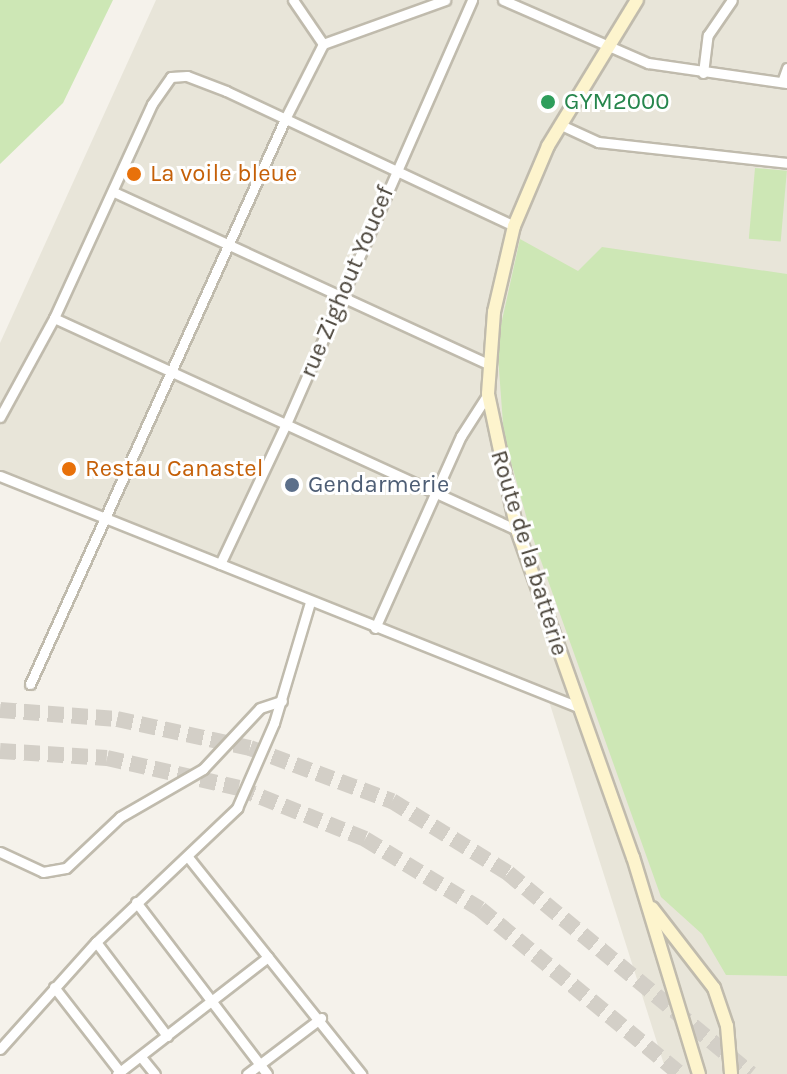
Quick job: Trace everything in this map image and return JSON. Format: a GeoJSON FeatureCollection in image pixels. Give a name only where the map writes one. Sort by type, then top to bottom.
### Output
{"type":"FeatureCollection","features":[{"type":"Feature","properties":{"kind":"main road","name":"Route de la batterie"},"geometry":{"type":"LineString","coordinates":[[637,0],[605,48],[561,125],[514,226],[494,312],[488,394],[517,530],[647,902],[699,1074]]}},
{"type":"Feature","properties":{"kind":"main road"},"geometry":{"type":"LineString","coordinates":[[647,902],[714,988],[730,1039],[731,1074]]}},
{"type":"Feature","properties":{"kind":"street"},"geometry":{"type":"LineString","coordinates":[[293,0],[323,44]]}},
{"type":"Feature","properties":{"kind":"street"},"geometry":{"type":"LineString","coordinates":[[30,684],[286,117],[323,44],[445,0]]}},
{"type":"Feature","properties":{"kind":"street","name":"rue Zighout Youcef"},"geometry":{"type":"LineString","coordinates":[[220,564],[286,424],[339,296],[472,0]]}},
{"type":"Feature","properties":{"kind":"street"},"geometry":{"type":"LineString","coordinates":[[503,0],[605,48],[703,73],[784,83],[787,68]]}},
{"type":"Feature","properties":{"kind":"street"},"geometry":{"type":"LineString","coordinates":[[703,73],[708,35],[732,0]]}},
{"type":"Feature","properties":{"kind":"street"},"geometry":{"type":"LineString","coordinates":[[0,417],[54,318],[152,104],[171,77],[202,80],[514,226]]}},
{"type":"Feature","properties":{"kind":"street"},"geometry":{"type":"LineString","coordinates":[[561,125],[598,142],[787,163]]}},
{"type":"Feature","properties":{"kind":"street"},"geometry":{"type":"LineString","coordinates":[[114,192],[488,364]]}},
{"type":"Feature","properties":{"kind":"street"},"geometry":{"type":"LineString","coordinates":[[54,318],[436,490],[517,530]]}},
{"type":"Feature","properties":{"kind":"street"},"geometry":{"type":"LineString","coordinates":[[375,628],[475,406],[488,394]]}},
{"type":"Feature","properties":{"kind":"street"},"geometry":{"type":"LineString","coordinates":[[0,476],[578,707]]}},
{"type":"Feature","properties":{"kind":"street"},"geometry":{"type":"LineString","coordinates":[[0,1049],[96,942],[237,808],[251,786],[282,701],[310,602]]}},
{"type":"Feature","properties":{"kind":"street"},"geometry":{"type":"LineString","coordinates":[[0,852],[43,872],[66,868],[120,817],[203,769],[260,708],[282,701]]}},
{"type":"Feature","properties":{"kind":"street"},"geometry":{"type":"LineString","coordinates":[[188,857],[321,1018],[361,1074]]}},
{"type":"Feature","properties":{"kind":"street"},"geometry":{"type":"LineString","coordinates":[[136,902],[214,1000],[267,1074]]}},
{"type":"Feature","properties":{"kind":"street"},"geometry":{"type":"LineString","coordinates":[[96,942],[167,1036]]}},
{"type":"Feature","properties":{"kind":"street"},"geometry":{"type":"LineString","coordinates":[[54,987],[118,1073],[268,957]]}},
{"type":"Feature","properties":{"kind":"street"},"geometry":{"type":"LineString","coordinates":[[247,1074],[321,1018]]}},
{"type":"Feature","properties":{"kind":"street"},"geometry":{"type":"LineString","coordinates":[[141,1057],[155,1074]]}},
{"type":"Feature","properties":{"kind":"shaded area"},"geometry":{"type":"Polygon","coordinates":[[[156,0],[787,0],[787,1074],[667,1074],[547,695],[0,474],[0,343],[156,0]]]}},
{"type":"Feature","properties":{"kind":"green space"},"geometry":{"type":"Polygon","coordinates":[[[0,0],[113,0],[63,103],[0,164],[0,0]]]}},
{"type":"Feature","properties":{"kind":"green space"},"geometry":{"type":"Polygon","coordinates":[[[755,168],[787,171],[781,242],[749,239],[755,168]]]}},
{"type":"Feature","properties":{"kind":"green space"},"geometry":{"type":"Polygon","coordinates":[[[520,239],[578,271],[602,247],[787,274],[787,976],[726,975],[702,934],[661,897],[530,530],[504,437],[497,343],[520,239]]]}},
{"type":"Feature","properties":{"kind":"tunnel"},"geometry":{"type":"LineString","coordinates":[[0,710],[117,719],[250,748],[392,801],[508,873],[751,1074]]}},
{"type":"Feature","properties":{"kind":"tunnel"},"geometry":{"type":"LineString","coordinates":[[0,751],[107,758],[239,788],[365,839],[480,909],[680,1074]]}},
{"type":"Feature","properties":{"kind":"place","name":"GYM2000"},"geometry":{"type":"Point","coordinates":[548,102]}},
{"type":"Feature","properties":{"kind":"place","name":"La voile bleue"},"geometry":{"type":"Point","coordinates":[134,174]}},
{"type":"Feature","properties":{"kind":"place","name":"Restau Canastel"},"geometry":{"type":"Point","coordinates":[69,469]}},
{"type":"Feature","properties":{"kind":"place","name":"Gendarmerie"},"geometry":{"type":"Point","coordinates":[292,485]}}]}
